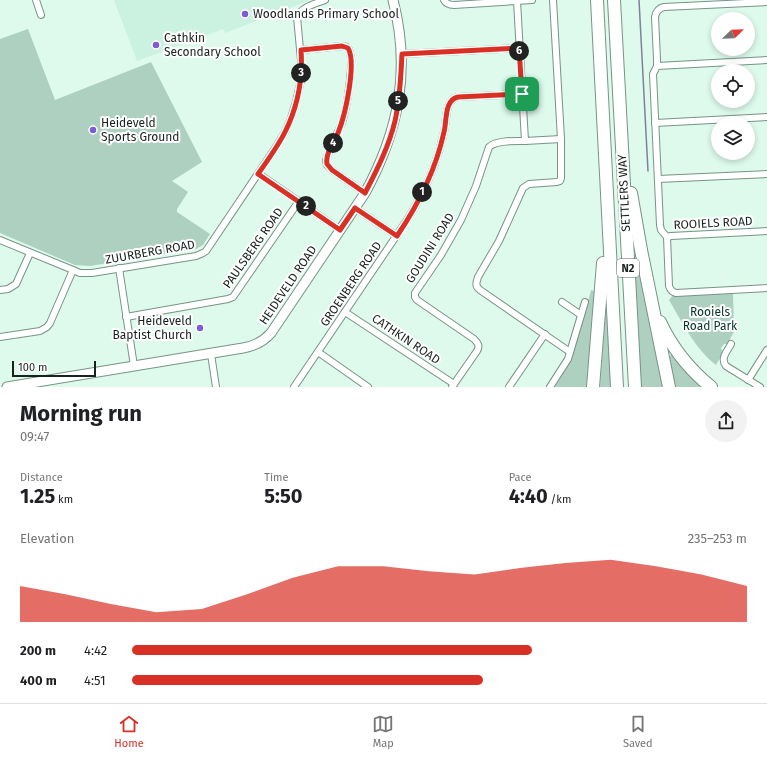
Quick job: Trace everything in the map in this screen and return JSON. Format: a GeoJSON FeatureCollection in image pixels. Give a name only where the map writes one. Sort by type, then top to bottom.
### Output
{"type":"FeatureCollection","features":[{"type":"Feature","properties":{"kind":"highway","name":"SETTLERS WAY"},"geometry":{"type":"LineString","coordinates":[[597,0],[617,387]]}},
{"type":"Feature","properties":{"kind":"highway","name":"SETTLERS WAY"},"geometry":{"type":"LineString","coordinates":[[614,0],[635,387]]}},
{"type":"Feature","properties":{"kind":"highway"},"geometry":{"type":"LineString","coordinates":[[622,149],[669,387]]}},
{"type":"Feature","properties":{"kind":"highway"},"geometry":{"type":"LineString","coordinates":[[593,387],[603,279],[607,197]]}},
{"type":"Feature","properties":{"kind":"highway"},"geometry":{"type":"LineString","coordinates":[[651,298],[661,324],[674,347],[697,375],[711,387]]}},
{"type":"Feature","properties":{"kind":"street"},"geometry":{"type":"LineString","coordinates":[[36,0],[41,15]]}},
{"type":"Feature","properties":{"kind":"street","name":"ZUURBERG ROAD"},"geometry":{"type":"LineString","coordinates":[[0,240],[80,273],[92,273],[203,254],[285,132],[296,102],[301,80],[301,50],[297,18],[299,13],[307,7],[325,0]]}},
{"type":"Feature","properties":{"kind":"street","name":"HEIDEVELD ROAD"},"geometry":{"type":"LineString","coordinates":[[7,387],[62,383],[134,366],[250,347],[258,344],[271,333],[365,193],[374,176],[389,139],[398,104],[402,54],[393,0]]}},
{"type":"Feature","properties":{"kind":"street"},"geometry":{"type":"LineString","coordinates":[[444,0],[446,4],[449,5],[532,0]]}},
{"type":"Feature","properties":{"kind":"street"},"geometry":{"type":"LineString","coordinates":[[553,0],[562,178],[557,182],[529,184],[523,188],[499,241],[476,282],[477,288],[570,352]]}},
{"type":"Feature","properties":{"kind":"street"},"geometry":{"type":"LineString","coordinates":[[517,1],[525,141],[561,139]]}},
{"type":"Feature","properties":{"kind":"street"},"geometry":{"type":"LineString","coordinates":[[667,237],[661,230],[660,225],[655,123],[653,74],[657,59],[655,17],[657,11],[664,7],[709,2],[767,2]]}},
{"type":"Feature","properties":{"kind":"street"},"geometry":{"type":"LineString","coordinates":[[301,50],[342,46],[348,48],[349,50],[351,57],[350,85],[346,105],[338,133],[326,161],[332,170],[365,193]]}},
{"type":"Feature","properties":{"kind":"street"},"geometry":{"type":"LineString","coordinates":[[402,54],[519,48]]}},
{"type":"Feature","properties":{"kind":"street"},"geometry":{"type":"LineString","coordinates":[[656,66],[767,60]]}},
{"type":"Feature","properties":{"kind":"street","name":"GROENBERG ROAD"},"geometry":{"type":"LineString","coordinates":[[294,387],[397,236],[419,199],[433,168],[444,132],[448,106],[451,101],[458,97],[522,94]]}},
{"type":"Feature","properties":{"kind":"street"},"geometry":{"type":"LineString","coordinates":[[655,123],[767,117]]}},
{"type":"Feature","properties":{"kind":"street","name":"GOUDINI ROAD"},"geometry":{"type":"LineString","coordinates":[[453,386],[479,346],[474,339],[419,301],[416,298],[415,293],[441,255],[461,220],[476,186],[489,146],[497,142],[525,141]]}},
{"type":"Feature","properties":{"kind":"street"},"geometry":{"type":"LineString","coordinates":[[258,174],[340,230]]}},
{"type":"Feature","properties":{"kind":"street"},"geometry":{"type":"LineString","coordinates":[[658,179],[767,174]]}},
{"type":"Feature","properties":{"kind":"street","name":"PAULSBERG ROAD"},"geometry":{"type":"LineString","coordinates":[[126,317],[234,297],[299,202]]}},
{"type":"Feature","properties":{"kind":"street"},"geometry":{"type":"LineString","coordinates":[[355,208],[397,236]]}},
{"type":"Feature","properties":{"kind":"street","name":"ROOIELS ROAD"},"geometry":{"type":"LineString","coordinates":[[767,231],[667,237],[669,286],[674,292],[767,288]]}},
{"type":"Feature","properties":{"kind":"street"},"geometry":{"type":"LineString","coordinates":[[0,290],[10,288],[16,284],[30,253]]}},
{"type":"Feature","properties":{"kind":"street"},"geometry":{"type":"LineString","coordinates":[[118,268],[134,366]]}},
{"type":"Feature","properties":{"kind":"street"},"geometry":{"type":"LineString","coordinates":[[0,337],[40,331],[47,327],[73,270]]}},
{"type":"Feature","properties":{"kind":"street"},"geometry":{"type":"LineString","coordinates":[[562,302],[581,315]]}},
{"type":"Feature","properties":{"kind":"street"},"geometry":{"type":"LineString","coordinates":[[550,387],[566,363],[585,302]]}},
{"type":"Feature","properties":{"kind":"street","name":"CATHKIN ROAD"},"geometry":{"type":"LineString","coordinates":[[345,312],[453,386]]}},
{"type":"Feature","properties":{"kind":"street"},"geometry":{"type":"LineString","coordinates":[[509,387],[544,334]]}},
{"type":"Feature","properties":{"kind":"street"},"geometry":{"type":"LineString","coordinates":[[731,344],[723,358],[724,364],[760,387]]}},
{"type":"Feature","properties":{"kind":"street"},"geometry":{"type":"LineString","coordinates":[[748,380],[767,350]]}},
{"type":"Feature","properties":{"kind":"street"},"geometry":{"type":"LineString","coordinates":[[318,352],[368,387]]}},
{"type":"Feature","properties":{"kind":"street"},"geometry":{"type":"LineString","coordinates":[[211,354],[216,387]]}},
{"type":"Feature","properties":{"kind":"shaded area","name":"Cathkin Secondary School"},"geometry":{"type":"Polygon","coordinates":[[[114,0],[310,0],[225,33],[223,29],[137,61],[114,0]]]}},
{"type":"Feature","properties":{"kind":"green space","name":"Heideveld Sports Ground"},"geometry":{"type":"Polygon","coordinates":[[[28,29],[55,100],[151,62],[202,162],[172,181],[188,192],[177,209],[177,212],[210,234],[203,245],[196,249],[90,266],[75,265],[0,233],[0,39],[28,29]]]}},
{"type":"Feature","properties":{"kind":"green space"},"geometry":{"type":"Polygon","coordinates":[[[640,267],[665,387],[640,387],[633,268],[640,267]]]}},
{"type":"Feature","properties":{"kind":"green space"},"geometry":{"type":"Polygon","coordinates":[[[591,290],[597,292],[586,387],[553,387],[571,360],[586,302],[588,302],[591,290]]]}},
{"type":"Feature","properties":{"kind":"green space","name":"Rooiels Road Park"},"geometry":{"type":"Polygon","coordinates":[[[733,293],[734,332],[727,344],[724,344],[721,348],[723,352],[716,365],[696,344],[669,300],[673,295],[733,293]]]}},
{"type":"Feature","properties":{"kind":"green space"},"geometry":{"type":"Polygon","coordinates":[[[605,315],[609,316],[613,387],[600,387],[605,315]]]}},
{"type":"Feature","properties":{"kind":"green space"},"geometry":{"type":"Polygon","coordinates":[[[673,355],[706,387],[673,387],[669,357],[673,355]]]}},
{"type":"Feature","properties":{"kind":"waterway"},"geometry":{"type":"LineString","coordinates":[[639,0],[648,171]]}},
{"type":"Feature","properties":{"kind":"place","name":"Woodlands Primary School"},"geometry":{"type":"Point","coordinates":[245,14]}},
{"type":"Feature","properties":{"kind":"place","name":"Cathkin Secondary School"},"geometry":{"type":"Point","coordinates":[156,45]}},
{"type":"Feature","properties":{"kind":"place","name":"Heideveld Sports Ground"},"geometry":{"type":"Point","coordinates":[93,130]}},
{"type":"Feature","properties":{"kind":"place","name":"Heideveld Baptist Church"},"geometry":{"type":"Point","coordinates":[200,328]}},
{"type":"Feature","properties":{"kind":"route"},"geometry":{"type":"LineString","coordinates":[[342,46],[345,46],[349,50],[351,57],[350,85],[346,105],[338,133],[326,161],[329,168],[365,193],[374,176],[389,139],[394,122],[398,104],[402,54],[519,48],[522,94],[458,97],[448,104],[444,132],[433,168],[419,199],[397,236],[355,208],[340,230],[258,174],[276,148],[291,118],[301,80],[301,50],[342,46]]}}]}
